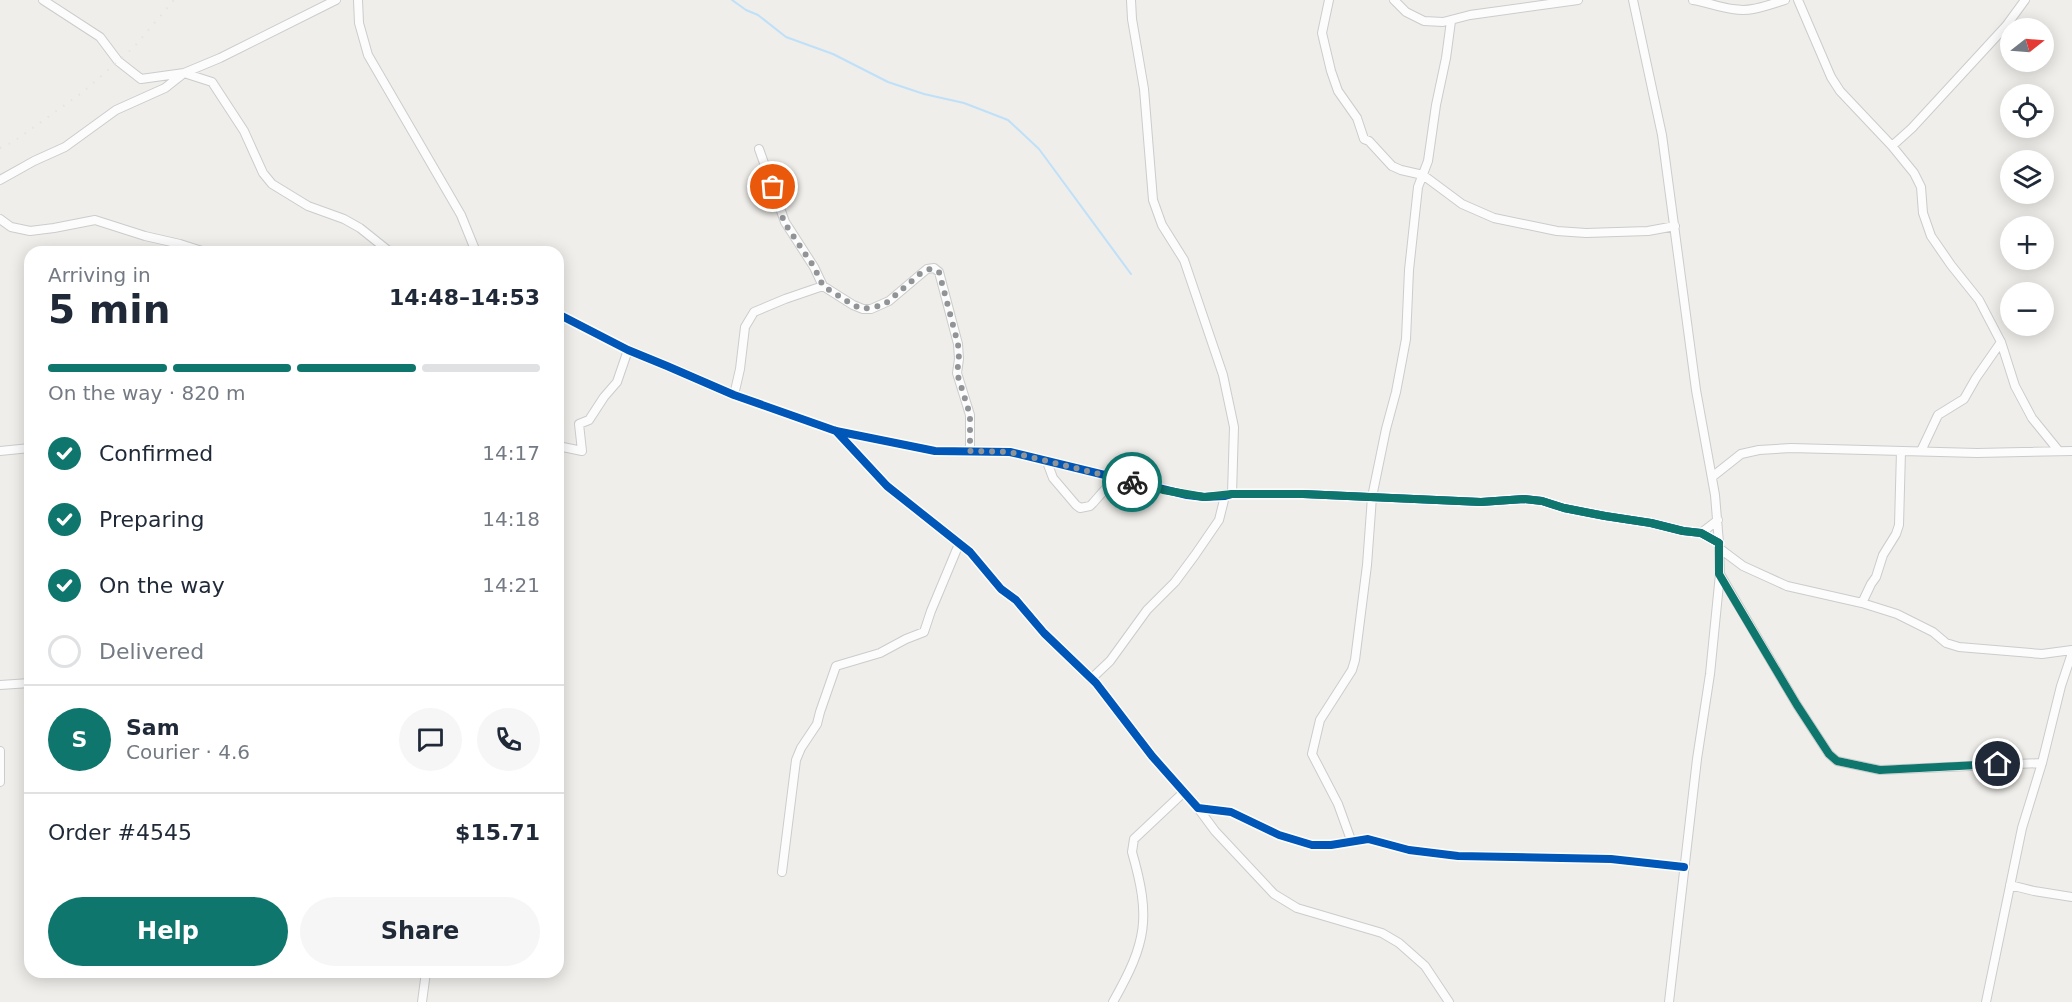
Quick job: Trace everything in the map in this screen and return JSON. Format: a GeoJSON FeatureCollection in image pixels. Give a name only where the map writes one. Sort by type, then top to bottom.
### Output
{"type":"FeatureCollection","features":[{"type":"Feature","properties":{"kind":"street"},"geometry":{"type":"LineString","coordinates":[[43,0],[100,37],[118,61],[141,79],[184,73],[220,58],[336,0]]}},
{"type":"Feature","properties":{"kind":"street"},"geometry":{"type":"LineString","coordinates":[[358,0],[359,23],[368,55],[461,215],[474,246]]}},
{"type":"Feature","properties":{"kind":"street"},"geometry":{"type":"LineString","coordinates":[[1091,679],[1110,661],[1147,610],[1175,582],[1219,520],[1228,495],[1234,427],[1223,375],[1184,260],[1162,225],[1153,200],[1143,89],[1131,0]]}},
{"type":"Feature","properties":{"kind":"street"},"geometry":{"type":"LineString","coordinates":[[1329,0],[1323,33],[1338,91],[1353,110],[1364,139],[1369,141],[1392,166],[1423,175],[1461,204],[1494,218],[1557,231],[1610,234],[1675,226]]}},
{"type":"Feature","properties":{"kind":"street"},"geometry":{"type":"LineString","coordinates":[[1394,0],[1406,12],[1424,21],[1451,21],[1499,10],[1578,0]]}},
{"type":"Feature","properties":{"kind":"street"},"geometry":{"type":"LineString","coordinates":[[1633,0],[1662,135],[1696,390],[1718,520],[1719,546],[1719,574],[1710,674],[1684,867],[1669,1002]]}},
{"type":"Feature","properties":{"kind":"street"},"geometry":{"type":"LineString","coordinates":[[1693,0],[1728,8],[1752,9],[1785,0]]}},
{"type":"Feature","properties":{"kind":"street"},"geometry":{"type":"LineString","coordinates":[[1798,0],[1831,77],[1840,91],[1914,173],[1919,182],[1923,213],[1931,236],[1950,265],[1979,300],[2001,342],[2015,386],[2032,418],[2058,450]]}},
{"type":"Feature","properties":{"kind":"street"},"geometry":{"type":"LineString","coordinates":[[1892,146],[1912,128],[1999,34],[2025,0]]}},
{"type":"Feature","properties":{"kind":"street"},"geometry":{"type":"LineString","coordinates":[[1351,840],[1338,804],[1312,754],[1320,720],[1352,670],[1355,660],[1364,596],[1372,497],[1406,339],[1407,294],[1418,187],[1428,161],[1451,21]]}},
{"type":"Feature","properties":{"kind":"street"},"geometry":{"type":"LineString","coordinates":[[0,180],[65,147],[116,110],[165,88],[184,73]]}},
{"type":"Feature","properties":{"kind":"street"},"geometry":{"type":"LineString","coordinates":[[184,73],[212,82],[244,131],[262,173],[272,184],[308,206],[344,219],[360,228],[382,246]]}},
{"type":"Feature","properties":{"kind":"street"},"geometry":{"type":"LineString","coordinates":[[759,149],[784,222],[814,267],[823,286],[853,305],[862,309],[871,309],[889,301],[927,269],[934,268],[939,272],[958,344],[957,373],[970,415],[970,451]]}},
{"type":"Feature","properties":{"kind":"street"},"geometry":{"type":"LineString","coordinates":[[0,219],[12,227],[30,231],[95,220],[186,246]]}},
{"type":"Feature","properties":{"kind":"street"},"geometry":{"type":"LineString","coordinates":[[734,395],[745,327],[754,312],[823,286]]}},
{"type":"Feature","properties":{"kind":"street"},"geometry":{"type":"LineString","coordinates":[[564,317],[628,350],[734,395],[836,431],[935,451],[1010,452],[1187,495],[1372,497],[1481,502],[1524,499],[1542,501],[1564,508],[1701,533],[1743,566],[1787,586],[1862,603],[1897,614],[1959,647],[2042,654],[2072,652],[2022,828],[1986,1002]]}},
{"type":"Feature","properties":{"kind":"street"},"geometry":{"type":"LineString","coordinates":[[1921,451],[1938,415],[1964,399],[2001,342]]}},
{"type":"Feature","properties":{"kind":"street"},"geometry":{"type":"LineString","coordinates":[[564,447],[582,451],[579,424],[589,420],[603,397],[617,382],[628,350]]}},
{"type":"Feature","properties":{"kind":"street"},"geometry":{"type":"LineString","coordinates":[[836,431],[886,486],[970,552],[1001,589],[1016,600],[1044,633],[1091,679],[1221,839],[1274,894],[1297,908],[1382,933],[1399,943],[1425,966],[1449,1002]]}},
{"type":"Feature","properties":{"kind":"street"},"geometry":{"type":"LineString","coordinates":[[1712,477],[1741,454],[1759,450],[1791,448],[1977,453],[2072,451]]}},
{"type":"Feature","properties":{"kind":"street"},"geometry":{"type":"LineString","coordinates":[[0,451],[24,449]]}},
{"type":"Feature","properties":{"kind":"street"},"geometry":{"type":"LineString","coordinates":[[1862,603],[1876,577],[1887,547],[1896,534],[1899,515],[1901,450]]}},
{"type":"Feature","properties":{"kind":"street"},"geometry":{"type":"LineString","coordinates":[[1047,462],[1053,478],[1080,508],[1090,506],[1115,478]]}},
{"type":"Feature","properties":{"kind":"street"},"geometry":{"type":"LineString","coordinates":[[1701,533],[1718,520]]}},
{"type":"Feature","properties":{"kind":"street"},"geometry":{"type":"LineString","coordinates":[[782,872],[796,760],[817,724],[819,712],[836,666],[880,653],[924,632],[959,543]]}},
{"type":"Feature","properties":{"kind":"street"},"geometry":{"type":"LineString","coordinates":[[1719,574],[1802,713],[1829,754],[1837,761],[1880,770],[2042,763]]}},
{"type":"Feature","properties":{"kind":"street"},"geometry":{"type":"LineString","coordinates":[[0,685],[24,683]]}},
{"type":"Feature","properties":{"kind":"street"},"geometry":{"type":"LineString","coordinates":[[0,751],[0,782]]}},
{"type":"Feature","properties":{"kind":"street"},"geometry":{"type":"LineString","coordinates":[[1113,1002],[1136,955],[1144,924],[1144,898],[1132,845],[1139,834],[1184,792]]}},
{"type":"Feature","properties":{"kind":"street"},"geometry":{"type":"LineString","coordinates":[[1198,808],[1231,812],[1279,835],[1312,845],[1330,845],[1351,840],[1377,840],[1409,850],[1458,856],[1611,859],[1684,867]]}},
{"type":"Feature","properties":{"kind":"street"},"geometry":{"type":"LineString","coordinates":[[2010,885],[2072,897]]}},
{"type":"Feature","properties":{"kind":"street"},"geometry":{"type":"LineString","coordinates":[[422,1002],[425,978]]}},
{"type":"Feature","properties":{"kind":"waterway"},"geometry":{"type":"LineString","coordinates":[[732,0],[758,15],[786,37],[833,54],[888,82],[924,94],[964,103],[1008,120],[1039,149],[1131,274]]}},
{"type":"Feature","properties":{"kind":"railway"},"geometry":{"type":"LineString","coordinates":[[0,148],[13,142],[83,92],[134,47],[174,0]]}},
{"type":"Feature","properties":{"kind":"cycle path"},"geometry":{"type":"LineString","coordinates":[[564,317],[628,350],[734,395],[836,431],[935,451],[1010,452],[1187,495],[1204,497],[1232,494],[1303,494],[1481,502],[1524,499],[1542,501],[1564,508],[1701,533],[1719,543]]}},
{"type":"Feature","properties":{"kind":"cycle path"},"geometry":{"type":"LineString","coordinates":[[836,431],[887,486],[970,552],[1001,589],[1016,600],[1044,633],[1096,683],[1152,756],[1198,808],[1231,812],[1279,835],[1312,845],[1331,845],[1368,839],[1409,850],[1458,856],[1611,859],[1684,867]]}},
{"type":"Feature","properties":{"kind":"way so far"},"geometry":{"type":"LineString","coordinates":[[773,187],[784,222],[814,267],[823,286],[853,305],[862,309],[884,305],[927,269],[934,268],[939,272],[960,352],[957,373],[970,415],[970,451],[1010,452],[1132,482]]}},
{"type":"Feature","properties":{"kind":"route"},"geometry":{"type":"LineString","coordinates":[[1132,482],[1204,497],[1232,494],[1303,494],[1481,502],[1524,499],[1701,533],[1719,543],[1719,574],[1797,705],[1829,754],[1837,761],[1847,765],[1880,770],[1998,764]]}}]}
